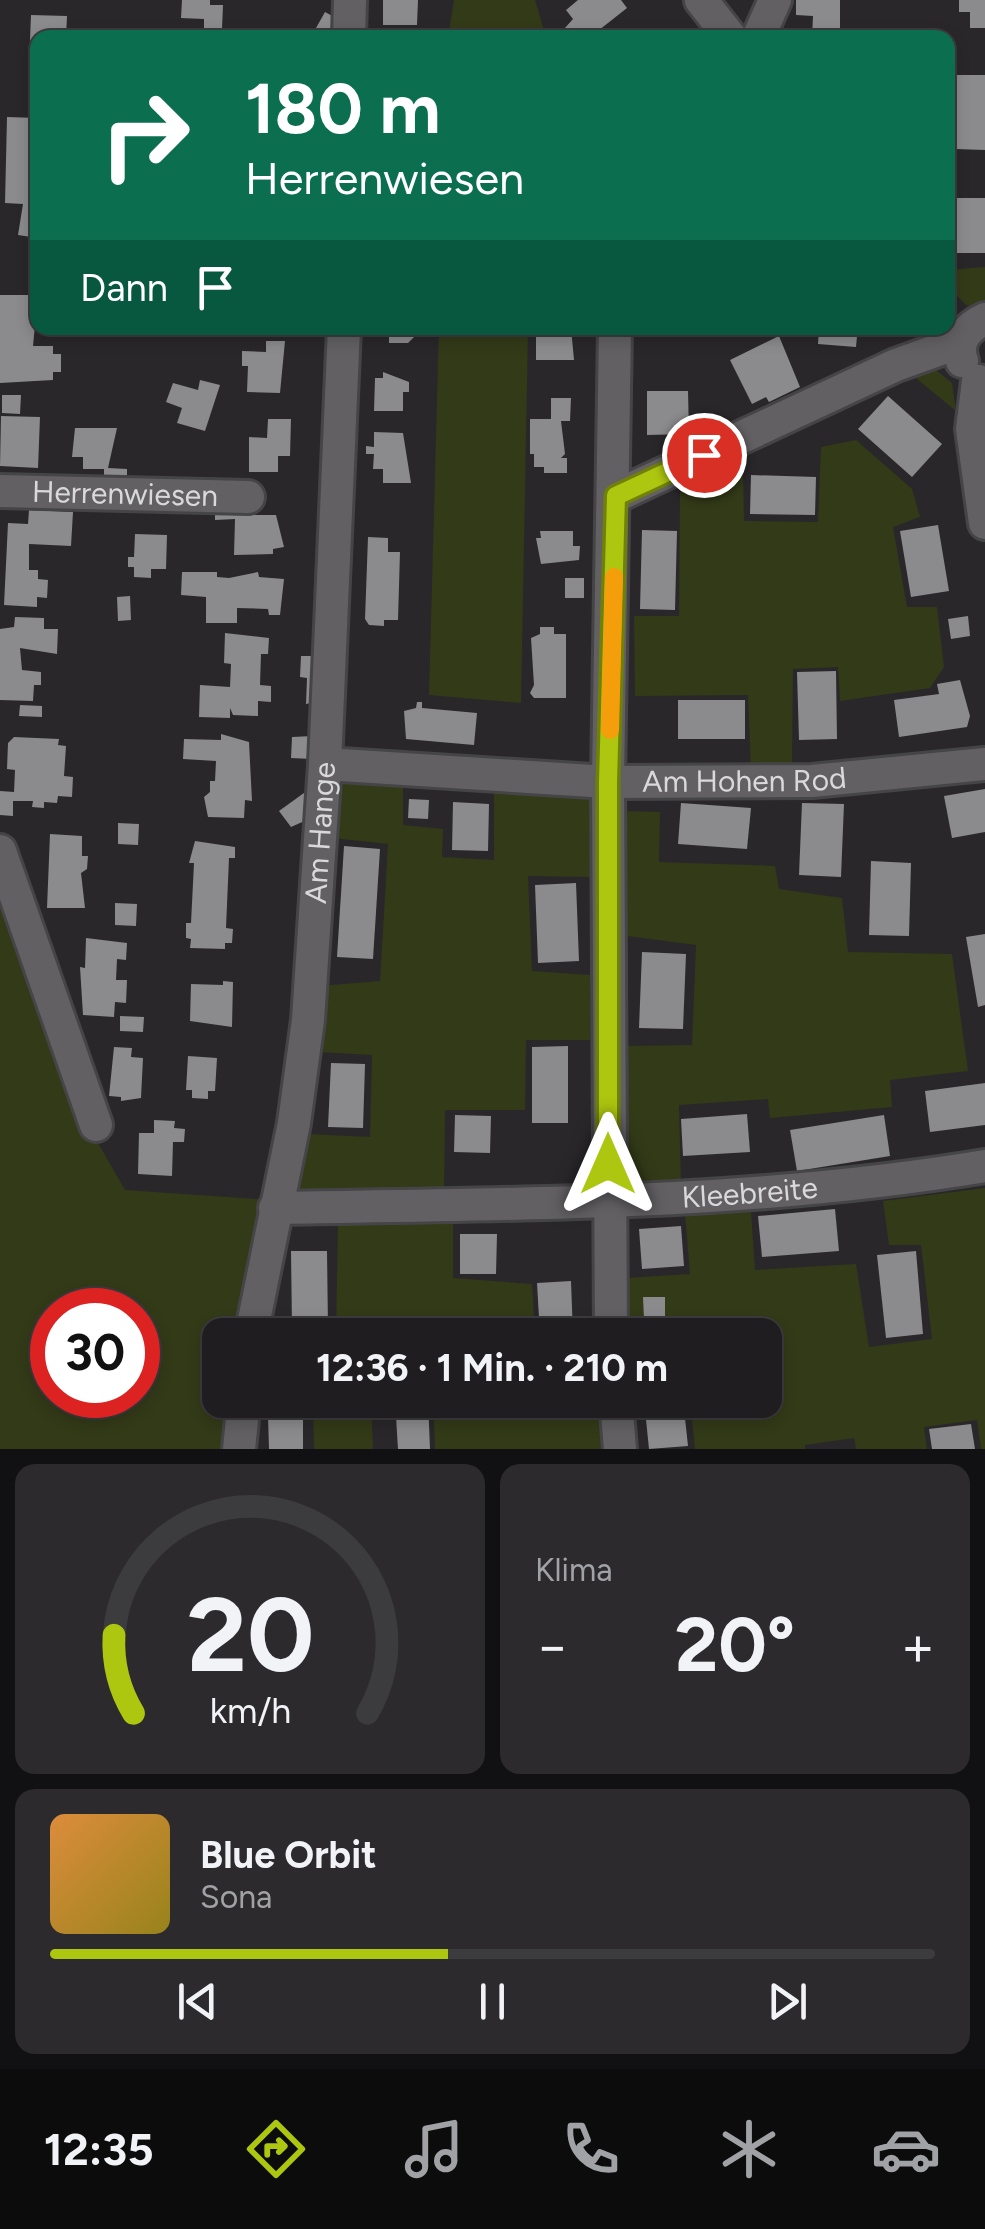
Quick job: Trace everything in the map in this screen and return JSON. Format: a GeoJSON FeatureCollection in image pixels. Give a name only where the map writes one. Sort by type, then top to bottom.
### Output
{"type":"FeatureCollection","features":[{"type":"Feature","properties":{"kind":"street"},"geometry":{"type":"LineString","coordinates":[[349,30],[350,0]]}},
{"type":"Feature","properties":{"kind":"street"},"geometry":{"type":"LineString","coordinates":[[701,0],[725,30]]}},
{"type":"Feature","properties":{"kind":"street"},"geometry":{"type":"LineString","coordinates":[[761,30],[774,0]]}},
{"type":"Feature","properties":{"kind":"street"},"geometry":{"type":"LineString","coordinates":[[965,323],[964,368],[981,382],[972,441],[985,523]]}},
{"type":"Feature","properties":{"kind":"street","name":"Am Hange"},"geometry":{"type":"LineString","coordinates":[[254,1318],[294,1124],[308,1020],[326,764],[344,335]]}},
{"type":"Feature","properties":{"kind":"street"},"geometry":{"type":"LineString","coordinates":[[611,1318],[608,782],[616,496],[615,335]]}},
{"type":"Feature","properties":{"kind":"street"},"geometry":{"type":"LineString","coordinates":[[616,496],[896,365],[945,335]]}},
{"type":"Feature","properties":{"kind":"street","name":"Herrenwiesen"},"geometry":{"type":"LineString","coordinates":[[0,491],[248,497]]}},
{"type":"Feature","properties":{"kind":"street","name":"Am Hohen Rod"},"geometry":{"type":"LineString","coordinates":[[326,764],[608,782],[812,781],[985,764]]}},
{"type":"Feature","properties":{"kind":"street"},"geometry":{"type":"LineString","coordinates":[[0,850],[96,1125]]}},
{"type":"Feature","properties":{"kind":"street","name":"Kleebreite"},"geometry":{"type":"LineString","coordinates":[[275,1208],[608,1202],[861,1186],[985,1166]]}},
{"type":"Feature","properties":{"kind":"street"},"geometry":{"type":"LineString","coordinates":[[240,1449],[243,1418]]}},
{"type":"Feature","properties":{"kind":"street"},"geometry":{"type":"LineString","coordinates":[[617,1418],[620,1449]]}},
{"type":"Feature","properties":{"kind":"green space"},"geometry":{"type":"Polygon","coordinates":[[[454,0],[535,0],[544,30],[449,30],[454,0]]]}},
{"type":"Feature","properties":{"kind":"green space"},"geometry":{"type":"Polygon","coordinates":[[[985,267],[985,310],[966,305],[955,293],[955,269],[985,267]]]}},
{"type":"Feature","properties":{"kind":"green space"},"geometry":{"type":"Polygon","coordinates":[[[439,335],[528,335],[521,703],[429,695],[439,335]]]}},
{"type":"Feature","properties":{"kind":"green space"},"geometry":{"type":"Polygon","coordinates":[[[932,367],[952,383],[956,411],[911,374],[932,367]]]}},
{"type":"Feature","properties":{"kind":"green space"},"geometry":{"type":"Polygon","coordinates":[[[856,440],[912,489],[920,517],[893,527],[907,607],[937,607],[944,667],[930,688],[840,701],[838,667],[793,669],[792,766],[751,767],[748,695],[635,696],[634,616],[679,616],[680,492],[743,468],[744,521],[818,522],[821,447],[856,440]]]}},
{"type":"Feature","properties":{"kind":"green space"},"geometry":{"type":"Polygon","coordinates":[[[333,777],[403,782],[403,825],[443,829],[442,857],[494,860],[494,791],[594,796],[590,877],[528,876],[532,971],[590,975],[590,1040],[526,1040],[525,1110],[445,1110],[444,1195],[291,1196],[308,1134],[370,1137],[372,1055],[318,1052],[319,986],[380,981],[388,844],[333,838],[333,777]]]}},
{"type":"Feature","properties":{"kind":"green space"},"geometry":{"type":"Polygon","coordinates":[[[623,811],[660,812],[659,862],[775,866],[779,889],[842,898],[848,952],[952,954],[968,1071],[890,1080],[892,1107],[770,1118],[768,1099],[679,1105],[681,1186],[625,1188],[624,1046],[692,1045],[696,945],[627,936],[623,811]]]}},
{"type":"Feature","properties":{"kind":"green space"},"geometry":{"type":"Polygon","coordinates":[[[0,860],[90,1129],[125,1190],[271,1200],[249,1318],[202,1318],[202,1418],[239,1418],[236,1449],[0,1449],[0,860]]]}},
{"type":"Feature","properties":{"kind":"green space"},"geometry":{"type":"Polygon","coordinates":[[[985,1188],[985,1449],[981,1449],[977,1420],[924,1427],[927,1449],[856,1449],[854,1438],[805,1445],[805,1449],[695,1449],[692,1418],[782,1418],[782,1318],[627,1318],[626,1278],[690,1274],[685,1214],[751,1212],[755,1270],[856,1264],[869,1347],[932,1339],[921,1245],[889,1245],[883,1201],[985,1188]]]}},
{"type":"Feature","properties":{"kind":"green space"},"geometry":{"type":"Polygon","coordinates":[[[453,1220],[453,1278],[532,1284],[534,1318],[336,1318],[338,1221],[453,1220]]]}},
{"type":"Feature","properties":{"kind":"green space"},"geometry":{"type":"Polygon","coordinates":[[[313,1418],[372,1418],[373,1449],[314,1449],[313,1418]]]}},
{"type":"Feature","properties":{"kind":"green space"},"geometry":{"type":"Polygon","coordinates":[[[434,1418],[604,1418],[607,1449],[435,1449],[434,1418]]]}},
{"type":"Feature","properties":{"kind":"building"},"geometry":{"type":"Polygon","coordinates":[[[182,0],[210,0],[210,5],[223,5],[222,29],[204,28],[204,19],[181,18],[182,0]]]}},
{"type":"Feature","properties":{"kind":"building"},"geometry":{"type":"Polygon","coordinates":[[[383,0],[418,0],[417,25],[383,25],[383,0]]]}},
{"type":"Feature","properties":{"kind":"building"},"geometry":{"type":"Polygon","coordinates":[[[578,0],[621,0],[627,8],[599,30],[563,30],[573,19],[566,10],[578,0]]]}},
{"type":"Feature","properties":{"kind":"building"},"geometry":{"type":"Polygon","coordinates":[[[796,0],[840,0],[840,30],[812,30],[813,16],[796,15],[796,0]]]}},
{"type":"Feature","properties":{"kind":"building"},"geometry":{"type":"Polygon","coordinates":[[[959,0],[985,0],[985,28],[970,28],[970,12],[959,12],[959,0]]]}},
{"type":"Feature","properties":{"kind":"building"},"geometry":{"type":"Polygon","coordinates":[[[325,12],[340,20],[340,30],[316,28],[325,12]]]}},
{"type":"Feature","properties":{"kind":"building"},"geometry":{"type":"Polygon","coordinates":[[[31,15],[67,16],[66,30],[30,30],[31,15]]]}},
{"type":"Feature","properties":{"kind":"building"},"geometry":{"type":"Polygon","coordinates":[[[956,75],[985,75],[985,150],[955,149],[956,75]]]}},
{"type":"Feature","properties":{"kind":"building"},"geometry":{"type":"Polygon","coordinates":[[[7,117],[30,118],[30,237],[18,235],[23,204],[5,203],[7,117]]]}},
{"type":"Feature","properties":{"kind":"building"},"geometry":{"type":"Polygon","coordinates":[[[955,198],[985,198],[985,253],[955,253],[955,198]]]}},
{"type":"Feature","properties":{"kind":"building"},"geometry":{"type":"Polygon","coordinates":[[[0,295],[30,295],[33,346],[53,346],[53,354],[61,354],[61,372],[53,372],[53,380],[0,383],[0,295]]]}},
{"type":"Feature","properties":{"kind":"building"},"geometry":{"type":"Polygon","coordinates":[[[414,335],[408,343],[389,343],[389,336],[376,336],[414,335]]]}},
{"type":"Feature","properties":{"kind":"building"},"geometry":{"type":"Polygon","coordinates":[[[536,335],[572,335],[574,360],[536,360],[536,335]]]}},
{"type":"Feature","properties":{"kind":"building"},"geometry":{"type":"Polygon","coordinates":[[[819,335],[868,335],[857,336],[856,347],[818,344],[819,335]]]}},
{"type":"Feature","properties":{"kind":"building"},"geometry":{"type":"Polygon","coordinates":[[[779,336],[800,387],[769,402],[766,397],[752,404],[730,360],[779,336]]]}},
{"type":"Feature","properties":{"kind":"building"},"geometry":{"type":"Polygon","coordinates":[[[266,341],[285,341],[280,393],[247,392],[248,366],[242,366],[242,351],[266,352],[266,341]]]}},
{"type":"Feature","properties":{"kind":"building"},"geometry":{"type":"Polygon","coordinates":[[[383,372],[409,382],[409,392],[403,392],[403,411],[374,411],[375,378],[383,378],[383,372]]]}},
{"type":"Feature","properties":{"kind":"building"},"geometry":{"type":"Polygon","coordinates":[[[200,380],[220,385],[205,431],[177,423],[182,408],[166,402],[173,383],[198,390],[200,380]]]}},
{"type":"Feature","properties":{"kind":"building"},"geometry":{"type":"Polygon","coordinates":[[[647,391],[688,391],[689,434],[647,435],[647,391]]]}},
{"type":"Feature","properties":{"kind":"building"},"geometry":{"type":"Polygon","coordinates":[[[2,395],[21,395],[20,414],[2,413],[2,395]]]}},
{"type":"Feature","properties":{"kind":"building"},"geometry":{"type":"Polygon","coordinates":[[[888,396],[942,444],[912,477],[858,429],[888,396]]]}},
{"type":"Feature","properties":{"kind":"building"},"geometry":{"type":"Polygon","coordinates":[[[551,398],[571,398],[570,421],[561,421],[565,454],[561,458],[567,458],[567,473],[544,473],[544,467],[534,467],[534,454],[530,454],[530,419],[551,419],[551,398]]]}},
{"type":"Feature","properties":{"kind":"building"},"geometry":{"type":"Polygon","coordinates":[[[1,416],[40,417],[38,468],[0,466],[1,416]]]}},
{"type":"Feature","properties":{"kind":"building"},"geometry":{"type":"Polygon","coordinates":[[[268,419],[291,419],[290,456],[278,456],[278,472],[249,472],[249,437],[267,438],[268,419]]]}},
{"type":"Feature","properties":{"kind":"building"},"geometry":{"type":"Polygon","coordinates":[[[75,428],[117,428],[108,468],[127,469],[127,481],[104,480],[104,469],[83,469],[83,457],[72,457],[75,428]]]}},
{"type":"Feature","properties":{"kind":"building"},"geometry":{"type":"Polygon","coordinates":[[[374,432],[403,433],[411,483],[383,483],[383,469],[373,469],[374,454],[366,454],[366,446],[374,447],[374,432]]]}},
{"type":"Feature","properties":{"kind":"building"},"geometry":{"type":"Polygon","coordinates":[[[751,475],[816,477],[815,515],[750,514],[751,475]]]}},
{"type":"Feature","properties":{"kind":"building"},"geometry":{"type":"Polygon","coordinates":[[[215,506],[242,507],[243,515],[276,515],[284,547],[273,549],[273,554],[234,555],[235,519],[215,520],[215,506]]]}},
{"type":"Feature","properties":{"kind":"building"},"geometry":{"type":"Polygon","coordinates":[[[29,510],[73,512],[71,546],[29,544],[29,570],[38,570],[38,579],[48,580],[47,598],[37,597],[37,607],[4,605],[8,523],[28,524],[29,510]]]}},
{"type":"Feature","properties":{"kind":"building"},"geometry":{"type":"Polygon","coordinates":[[[938,525],[949,591],[911,597],[900,531],[938,525]]]}},
{"type":"Feature","properties":{"kind":"building"},"geometry":{"type":"Polygon","coordinates":[[[642,530],[677,531],[675,610],[640,609],[642,530]]]}},
{"type":"Feature","properties":{"kind":"building"},"geometry":{"type":"Polygon","coordinates":[[[540,531],[573,531],[573,546],[580,546],[579,560],[541,564],[536,538],[541,538],[540,531]]]}},
{"type":"Feature","properties":{"kind":"building"},"geometry":{"type":"Polygon","coordinates":[[[135,534],[167,535],[166,569],[151,569],[151,578],[134,577],[134,567],[128,567],[128,557],[134,557],[135,534]]]}},
{"type":"Feature","properties":{"kind":"building"},"geometry":{"type":"Polygon","coordinates":[[[368,537],[388,538],[388,552],[400,552],[398,620],[384,620],[384,626],[369,625],[365,619],[368,537]]]}},
{"type":"Feature","properties":{"kind":"building"},"geometry":{"type":"Polygon","coordinates":[[[182,572],[217,572],[217,577],[229,578],[258,572],[259,577],[284,579],[280,615],[269,615],[268,609],[237,608],[237,623],[206,623],[206,597],[181,595],[182,572]]]}},
{"type":"Feature","properties":{"kind":"building"},"geometry":{"type":"Polygon","coordinates":[[[565,578],[584,578],[584,598],[565,598],[565,578]]]}},
{"type":"Feature","properties":{"kind":"building"},"geometry":{"type":"Polygon","coordinates":[[[130,596],[131,620],[118,621],[117,597],[130,596]]]}},
{"type":"Feature","properties":{"kind":"building"},"geometry":{"type":"Polygon","coordinates":[[[968,616],[970,636],[951,639],[948,619],[968,616]]]}},
{"type":"Feature","properties":{"kind":"building"},"geometry":{"type":"Polygon","coordinates":[[[15,617],[44,618],[44,629],[58,629],[57,654],[20,648],[22,670],[41,672],[41,685],[34,685],[33,701],[0,700],[0,629],[14,627],[15,617]]]}},
{"type":"Feature","properties":{"kind":"building"},"geometry":{"type":"Polygon","coordinates":[[[540,627],[554,627],[554,634],[566,634],[566,698],[534,698],[530,693],[534,685],[531,638],[540,634],[540,627]]]}},
{"type":"Feature","properties":{"kind":"building"},"geometry":{"type":"Polygon","coordinates":[[[225,633],[269,638],[268,654],[261,654],[260,685],[271,686],[271,702],[258,701],[258,716],[233,715],[230,708],[230,718],[199,717],[200,685],[230,687],[231,664],[224,663],[225,633]]]}},
{"type":"Feature","properties":{"kind":"building"},"geometry":{"type":"Polygon","coordinates":[[[301,656],[323,656],[321,701],[306,704],[307,678],[300,677],[301,656]]]}},
{"type":"Feature","properties":{"kind":"building"},"geometry":{"type":"Polygon","coordinates":[[[836,671],[837,739],[799,740],[797,672],[836,671]]]}},
{"type":"Feature","properties":{"kind":"building"},"geometry":{"type":"Polygon","coordinates":[[[960,680],[970,716],[967,727],[899,737],[894,700],[939,694],[937,684],[960,680]]]}},
{"type":"Feature","properties":{"kind":"building"},"geometry":{"type":"Polygon","coordinates":[[[678,700],[745,700],[745,739],[678,739],[678,700]]]}},
{"type":"Feature","properties":{"kind":"building"},"geometry":{"type":"Polygon","coordinates":[[[417,702],[422,702],[422,708],[477,713],[474,745],[406,739],[404,711],[416,708],[417,702]]]}},
{"type":"Feature","properties":{"kind":"building"},"geometry":{"type":"Polygon","coordinates":[[[20,705],[42,706],[42,717],[19,716],[20,705]]]}},
{"type":"Feature","properties":{"kind":"building"},"geometry":{"type":"Polygon","coordinates":[[[221,734],[249,742],[252,801],[245,800],[244,818],[208,817],[204,797],[210,792],[210,781],[215,781],[216,761],[183,759],[184,739],[221,740],[221,734]]]}},
{"type":"Feature","properties":{"kind":"building"},"geometry":{"type":"Polygon","coordinates":[[[313,736],[311,759],[291,758],[292,737],[313,736]]]}},
{"type":"Feature","properties":{"kind":"building"},"geometry":{"type":"Polygon","coordinates":[[[14,737],[59,739],[58,745],[66,746],[64,776],[73,777],[72,797],[58,796],[57,803],[44,802],[44,808],[32,807],[33,801],[13,801],[13,816],[0,815],[0,791],[14,792],[15,770],[7,769],[8,743],[14,737]]]}},
{"type":"Feature","properties":{"kind":"building"},"geometry":{"type":"Polygon","coordinates":[[[315,785],[309,819],[291,827],[279,811],[315,785]]]}},
{"type":"Feature","properties":{"kind":"building"},"geometry":{"type":"Polygon","coordinates":[[[985,789],[985,832],[952,838],[944,796],[985,789]]]}},
{"type":"Feature","properties":{"kind":"building"},"geometry":{"type":"Polygon","coordinates":[[[409,799],[429,800],[428,819],[408,818],[409,799]]]}},
{"type":"Feature","properties":{"kind":"building"},"geometry":{"type":"Polygon","coordinates":[[[453,802],[489,804],[488,851],[452,850],[453,802]]]}},
{"type":"Feature","properties":{"kind":"building"},"geometry":{"type":"Polygon","coordinates":[[[681,803],[751,808],[747,849],[678,844],[681,803]]]}},
{"type":"Feature","properties":{"kind":"building"},"geometry":{"type":"Polygon","coordinates":[[[802,803],[844,804],[841,877],[799,875],[802,803]]]}},
{"type":"Feature","properties":{"kind":"building"},"geometry":{"type":"Polygon","coordinates":[[[118,823],[139,824],[138,845],[118,844],[118,823]]]}},
{"type":"Feature","properties":{"kind":"building"},"geometry":{"type":"Polygon","coordinates":[[[50,834],[82,836],[82,856],[88,856],[87,869],[81,873],[85,908],[47,908],[50,834]]]}},
{"type":"Feature","properties":{"kind":"building"},"geometry":{"type":"Polygon","coordinates":[[[195,841],[235,847],[235,858],[229,858],[226,928],[233,929],[232,943],[225,943],[225,949],[190,948],[191,939],[186,938],[186,923],[191,923],[194,863],[189,863],[195,841]]]}},
{"type":"Feature","properties":{"kind":"building"},"geometry":{"type":"Polygon","coordinates":[[[344,846],[380,849],[373,959],[337,957],[344,846]]]}},
{"type":"Feature","properties":{"kind":"building"},"geometry":{"type":"Polygon","coordinates":[[[871,861],[911,863],[909,936],[869,935],[871,861]]]}},
{"type":"Feature","properties":{"kind":"building"},"geometry":{"type":"Polygon","coordinates":[[[576,883],[579,961],[538,963],[535,885],[576,883]]]}},
{"type":"Feature","properties":{"kind":"building"},"geometry":{"type":"Polygon","coordinates":[[[115,903],[137,904],[136,926],[115,925],[115,903]]]}},
{"type":"Feature","properties":{"kind":"building"},"geometry":{"type":"Polygon","coordinates":[[[985,934],[985,1005],[978,1007],[966,937],[985,934]]]}},
{"type":"Feature","properties":{"kind":"building"},"geometry":{"type":"Polygon","coordinates":[[[86,938],[127,943],[126,960],[117,959],[116,980],[127,980],[126,1003],[115,1002],[114,1017],[83,1015],[80,967],[85,968],[86,938]]]}},
{"type":"Feature","properties":{"kind":"building"},"geometry":{"type":"Polygon","coordinates":[[[642,952],[686,954],[683,1029],[639,1028],[642,952]]]}},
{"type":"Feature","properties":{"kind":"building"},"geometry":{"type":"Polygon","coordinates":[[[223,981],[233,982],[232,1027],[190,1021],[191,984],[223,985],[223,981]]]}},
{"type":"Feature","properties":{"kind":"building"},"geometry":{"type":"Polygon","coordinates":[[[120,1016],[144,1017],[143,1032],[120,1031],[120,1016]]]}},
{"type":"Feature","properties":{"kind":"building"},"geometry":{"type":"Polygon","coordinates":[[[568,1046],[568,1123],[532,1123],[532,1047],[568,1046]]]}},
{"type":"Feature","properties":{"kind":"building"},"geometry":{"type":"Polygon","coordinates":[[[114,1047],[132,1048],[131,1057],[143,1058],[141,1098],[121,1101],[121,1097],[109,1096],[114,1047]]]}},
{"type":"Feature","properties":{"kind":"building"},"geometry":{"type":"Polygon","coordinates":[[[188,1056],[217,1058],[215,1091],[208,1091],[208,1099],[192,1098],[192,1090],[186,1090],[188,1056]]]}},
{"type":"Feature","properties":{"kind":"building"},"geometry":{"type":"Polygon","coordinates":[[[331,1063],[365,1064],[363,1128],[328,1127],[331,1063]]]}},
{"type":"Feature","properties":{"kind":"building"},"geometry":{"type":"Polygon","coordinates":[[[985,1083],[985,1125],[930,1132],[925,1091],[985,1083]]]}},
{"type":"Feature","properties":{"kind":"building"},"geometry":{"type":"Polygon","coordinates":[[[747,1114],[750,1152],[683,1156],[681,1119],[747,1114]]]}},
{"type":"Feature","properties":{"kind":"building"},"geometry":{"type":"Polygon","coordinates":[[[455,1115],[491,1116],[490,1153],[454,1152],[455,1115]]]}},
{"type":"Feature","properties":{"kind":"building"},"geometry":{"type":"Polygon","coordinates":[[[884,1115],[890,1156],[797,1171],[790,1130],[884,1115]]]}},
{"type":"Feature","properties":{"kind":"building"},"geometry":{"type":"Polygon","coordinates":[[[154,1120],[175,1121],[174,1128],[185,1129],[184,1142],[173,1142],[172,1176],[138,1174],[139,1133],[154,1133],[154,1120]]]}},
{"type":"Feature","properties":{"kind":"building"},"geometry":{"type":"Polygon","coordinates":[[[835,1209],[839,1251],[762,1257],[758,1216],[835,1209]]]}},
{"type":"Feature","properties":{"kind":"building"},"geometry":{"type":"Polygon","coordinates":[[[681,1226],[684,1266],[642,1269],[639,1229],[681,1226]]]}},
{"type":"Feature","properties":{"kind":"building"},"geometry":{"type":"Polygon","coordinates":[[[460,1234],[497,1234],[496,1274],[460,1274],[460,1234]]]}},
{"type":"Feature","properties":{"kind":"building"},"geometry":{"type":"Polygon","coordinates":[[[291,1251],[327,1251],[328,1318],[292,1318],[291,1251]]]}},
{"type":"Feature","properties":{"kind":"building"},"geometry":{"type":"Polygon","coordinates":[[[916,1251],[923,1334],[886,1338],[877,1255],[916,1251]]]}},
{"type":"Feature","properties":{"kind":"building"},"geometry":{"type":"Polygon","coordinates":[[[571,1281],[572,1318],[539,1318],[537,1283],[571,1281]]]}},
{"type":"Feature","properties":{"kind":"building"},"geometry":{"type":"Polygon","coordinates":[[[643,1297],[665,1297],[665,1318],[644,1318],[643,1297]]]}},
{"type":"Feature","properties":{"kind":"building"},"geometry":{"type":"Polygon","coordinates":[[[268,1418],[303,1418],[303,1449],[269,1449],[268,1418]]]}},
{"type":"Feature","properties":{"kind":"building"},"geometry":{"type":"Polygon","coordinates":[[[396,1418],[429,1418],[430,1449],[398,1449],[396,1418]]]}},
{"type":"Feature","properties":{"kind":"building"},"geometry":{"type":"Polygon","coordinates":[[[646,1418],[685,1418],[688,1446],[649,1449],[646,1418]]]}},
{"type":"Feature","properties":{"kind":"building"},"geometry":{"type":"Polygon","coordinates":[[[971,1424],[975,1449],[932,1449],[929,1429],[971,1424]]]}},
{"type":"Feature","properties":{"kind":"slow traffic"},"geometry":{"type":"LineString","coordinates":[[610,730],[614,577]]}},
{"type":"Feature","properties":{"kind":"route"},"geometry":{"type":"LineString","coordinates":[[608,1164],[608,782],[616,496],[704,455]]}}]}
